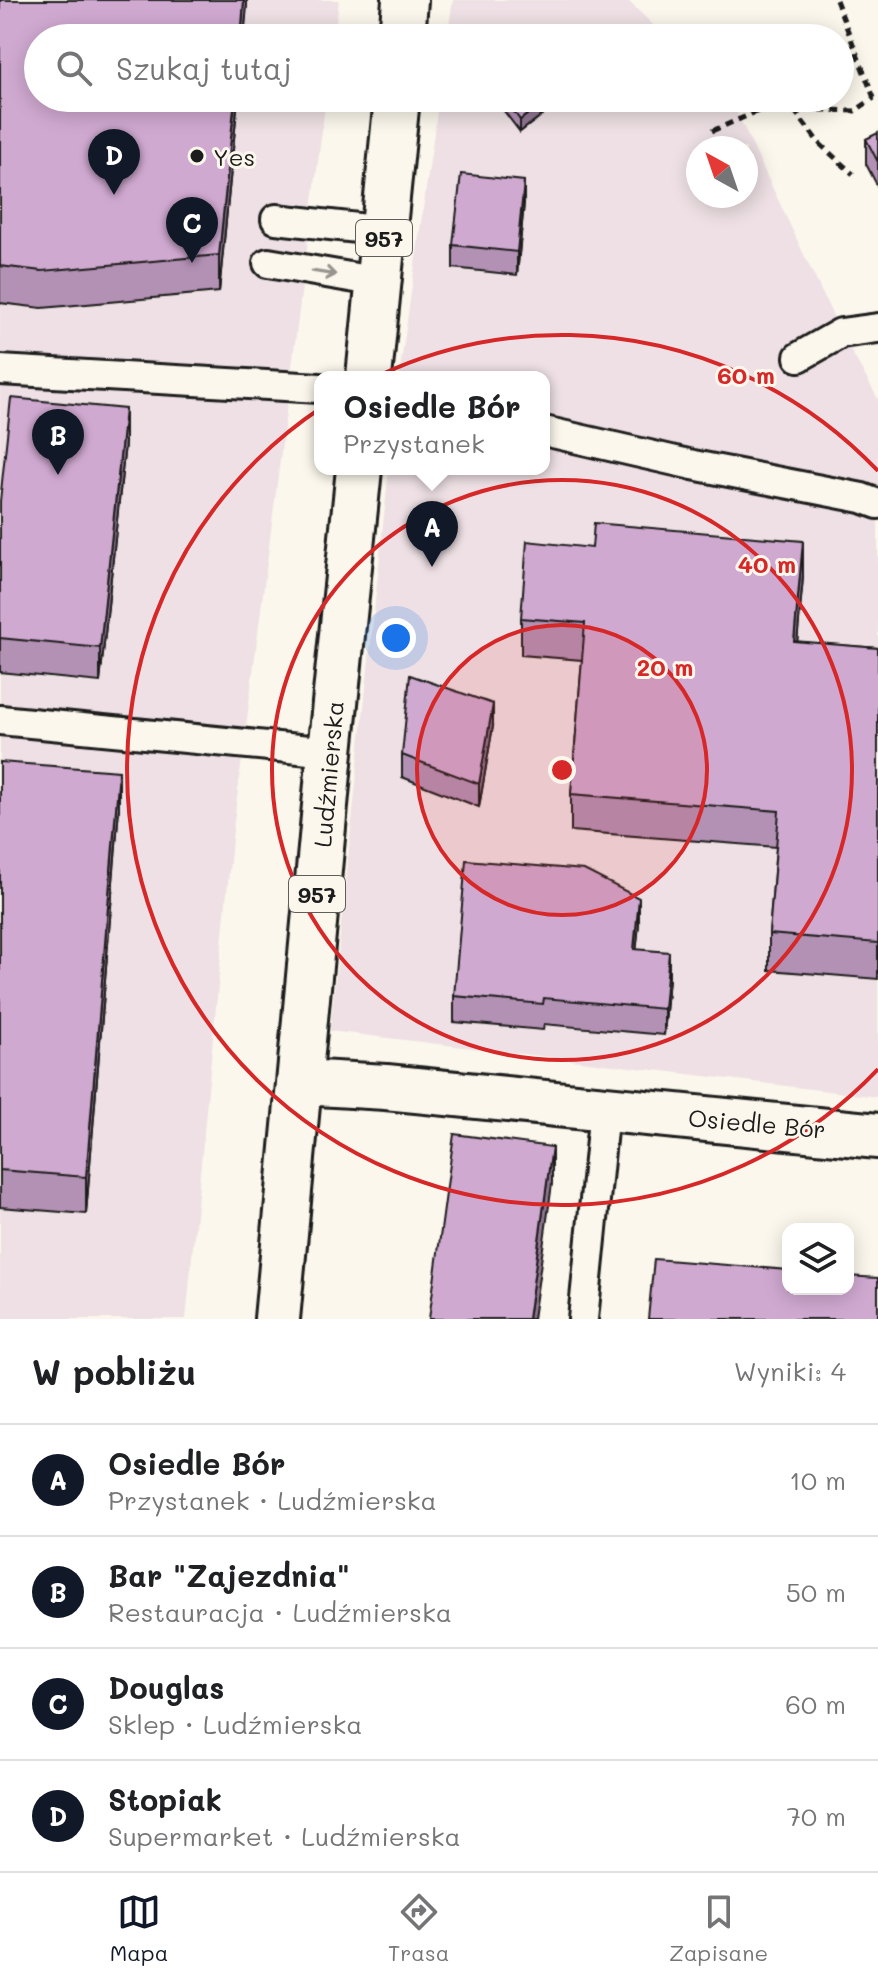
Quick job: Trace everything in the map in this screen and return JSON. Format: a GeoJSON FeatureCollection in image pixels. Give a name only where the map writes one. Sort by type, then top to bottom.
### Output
{"type":"FeatureCollection","features":[{"type":"Feature","properties":{"kind":"main road"},"geometry":{"type":"LineString","coordinates":[[403,24],[405,0]]}},
{"type":"Feature","properties":{"kind":"main road","name":"957"},"geometry":{"type":"LineString","coordinates":[[370,371],[396,112]]}},
{"type":"Feature","properties":{"kind":"main road","name":"Ludźmierska"},"geometry":{"type":"LineString","coordinates":[[277,1319],[358,475]]}},
{"type":"Feature","properties":{"kind":"main road","name":"Osiedle Bór"},"geometry":{"type":"LineString","coordinates":[[301,1082],[386,1087],[878,1136]]}},
{"type":"Feature","properties":{"kind":"lane"},"geometry":{"type":"LineString","coordinates":[[276,219],[385,231]]}},
{"type":"Feature","properties":{"kind":"lane"},"geometry":{"type":"LineString","coordinates":[[268,263],[379,282]]}},
{"type":"Feature","properties":{"kind":"lane"},"geometry":{"type":"LineString","coordinates":[[799,357],[841,333],[878,328]]}},
{"type":"Feature","properties":{"kind":"lane"},"geometry":{"type":"LineString","coordinates":[[0,370],[314,388]]}},
{"type":"Feature","properties":{"kind":"lane"},"geometry":{"type":"LineString","coordinates":[[550,432],[693,465],[862,498],[878,504]]}},
{"type":"Feature","properties":{"kind":"lane"},"geometry":{"type":"LineString","coordinates":[[0,720],[330,752]]}},
{"type":"Feature","properties":{"kind":"lane"},"geometry":{"type":"LineString","coordinates":[[583,1319],[604,1110]]}},
{"type":"Feature","properties":{"kind":"path"},"geometry":{"type":"LineString","coordinates":[[836,0],[846,24]]}},
{"type":"Feature","properties":{"kind":"path"},"geometry":{"type":"LineString","coordinates":[[854,44],[876,98],[854,111]]}},
{"type":"Feature","properties":{"kind":"path"},"geometry":{"type":"LineString","coordinates":[[712,131],[756,112]]}},
{"type":"Feature","properties":{"kind":"path"},"geometry":{"type":"LineString","coordinates":[[795,112],[819,143],[853,174]]}},
{"type":"Feature","properties":{"kind":"shaded area"},"geometry":{"type":"Polygon","coordinates":[[[0,0],[339,0],[336,24],[24,24],[24,112],[324,112],[233,829],[186,1319],[0,1319],[0,0]]]}},
{"type":"Feature","properties":{"kind":"shaded area"},"geometry":{"type":"Polygon","coordinates":[[[453,0],[627,0],[652,24],[449,24],[453,0]]]}},
{"type":"Feature","properties":{"kind":"shaded area"},"geometry":{"type":"Polygon","coordinates":[[[437,112],[737,112],[748,136],[686,136],[686,208],[758,208],[758,157],[841,333],[878,399],[878,1097],[330,1031],[388,475],[550,475],[550,371],[400,371],[437,112]]]}},
{"type":"Feature","properties":{"kind":"building"},"geometry":{"type":"Polygon","coordinates":[[[0,0],[244,0],[242,24],[24,24],[24,112],[234,112],[219,255],[42,271],[0,266],[0,0]]]}},
{"type":"Feature","properties":{"kind":"building"},"geometry":{"type":"Polygon","coordinates":[[[514,112],[531,112],[520,120],[514,112]]]}},
{"type":"Feature","properties":{"kind":"building"},"geometry":{"type":"Polygon","coordinates":[[[878,133],[878,162],[866,139],[878,133]]]}},
{"type":"Feature","properties":{"kind":"building"},"geometry":{"type":"Polygon","coordinates":[[[461,174],[524,181],[517,252],[453,245],[461,174]]]}},
{"type":"Feature","properties":{"kind":"building"},"geometry":{"type":"Polygon","coordinates":[[[11,398],[125,409],[100,648],[0,638],[0,501],[11,398]]]}},
{"type":"Feature","properties":{"kind":"building"},"geometry":{"type":"Polygon","coordinates":[[[594,523],[803,541],[794,641],[878,648],[878,943],[769,934],[779,811],[571,794],[585,623],[521,618],[527,541],[592,548],[594,523]]]}},
{"type":"Feature","properties":{"kind":"building"},"geometry":{"type":"Polygon","coordinates":[[[410,675],[493,704],[479,784],[402,755],[410,675]]]}},
{"type":"Feature","properties":{"kind":"building"},"geometry":{"type":"Polygon","coordinates":[[[0,762],[119,771],[86,1177],[0,1170],[0,762]]]}},
{"type":"Feature","properties":{"kind":"building"},"geometry":{"type":"Polygon","coordinates":[[[466,860],[584,870],[639,898],[634,949],[669,952],[664,1009],[544,998],[543,1004],[454,996],[466,860]]]}},
{"type":"Feature","properties":{"kind":"building"},"geometry":{"type":"Polygon","coordinates":[[[454,1134],[552,1147],[528,1319],[429,1319],[454,1134]]]}},
{"type":"Feature","properties":{"kind":"building"},"geometry":{"type":"Polygon","coordinates":[[[654,1259],[782,1270],[782,1295],[854,1295],[854,1276],[878,1278],[878,1319],[648,1319],[654,1259]]]}},
{"type":"Feature","properties":{"kind":"place","name":"Yes"},"geometry":{"type":"Point","coordinates":[197,156]}},
{"type":"Feature","properties":{"kind":"place","name":"Stopiak"},"geometry":{"type":"Point","coordinates":[114,195]}},
{"type":"Feature","properties":{"kind":"place","name":"Douglas"},"geometry":{"type":"Point","coordinates":[192,263]}},
{"type":"Feature","properties":{"kind":"place","name":"Bar \"Zajezdnia\""},"geometry":{"type":"Point","coordinates":[58,475]}},
{"type":"Feature","properties":{"kind":"place","name":"Osiedle Bór"},"geometry":{"type":"Point","coordinates":[432,567]}}]}
